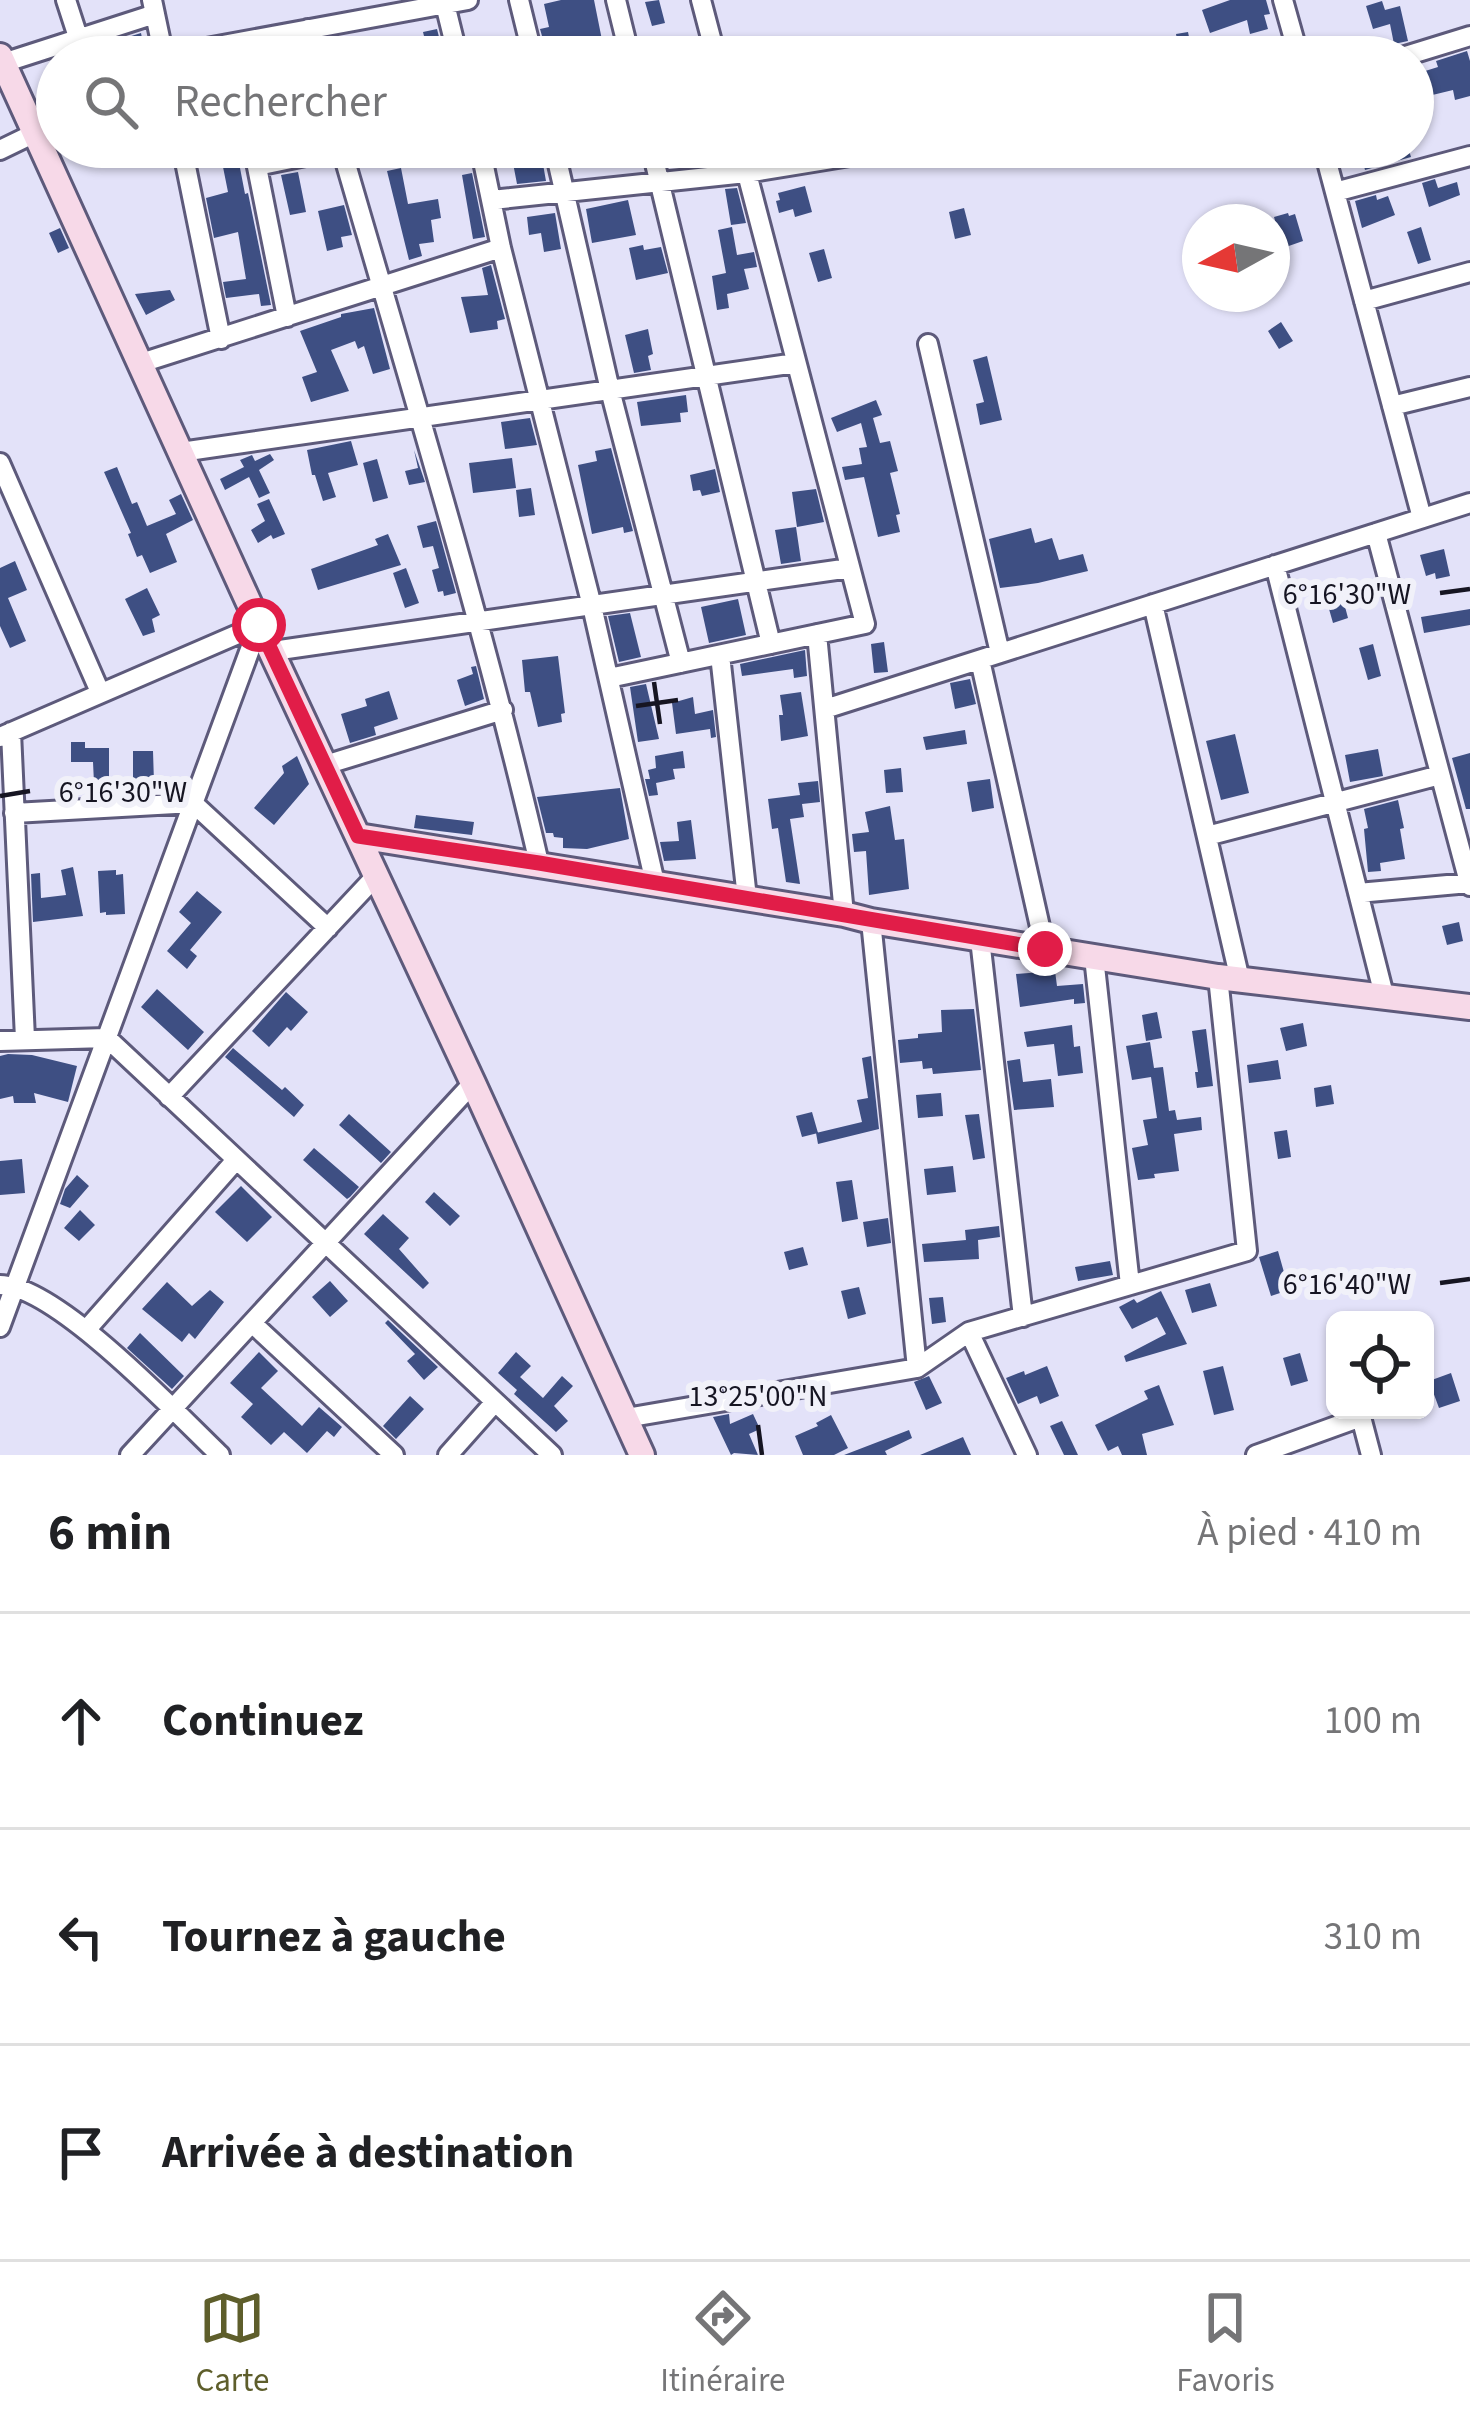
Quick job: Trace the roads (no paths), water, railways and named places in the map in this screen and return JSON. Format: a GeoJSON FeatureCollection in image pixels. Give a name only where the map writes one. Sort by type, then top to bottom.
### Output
{"type":"FeatureCollection","features":[{"type":"Feature","properties":{"kind":"street"},"geometry":{"type":"LineString","coordinates":[[67,0],[79,36]]}},
{"type":"Feature","properties":{"kind":"street"},"geometry":{"type":"LineString","coordinates":[[283,36],[468,0]]}},
{"type":"Feature","properties":{"kind":"street"},"geometry":{"type":"LineString","coordinates":[[519,0],[527,36]]}},
{"type":"Feature","properties":{"kind":"street"},"geometry":{"type":"LineString","coordinates":[[616,0],[625,36]]}},
{"type":"Feature","properties":{"kind":"street"},"geometry":{"type":"LineString","coordinates":[[701,0],[710,36]]}},
{"type":"Feature","properties":{"kind":"street"},"geometry":{"type":"LineString","coordinates":[[1283,0],[1293,36]]}},
{"type":"Feature","properties":{"kind":"street"},"geometry":{"type":"LineString","coordinates":[[444,2],[453,36]]}},
{"type":"Feature","properties":{"kind":"street"},"geometry":{"type":"LineString","coordinates":[[81,36],[153,7]]}},
{"type":"Feature","properties":{"kind":"street"},"geometry":{"type":"LineString","coordinates":[[308,29],[310,36]]}},
{"type":"Feature","properties":{"kind":"street"},"geometry":{"type":"LineString","coordinates":[[1434,47],[1470,36]]}},
{"type":"Feature","properties":{"kind":"street"},"geometry":{"type":"LineString","coordinates":[[0,150],[35,134],[9,97],[2,60],[36,50]]}},
{"type":"Feature","properties":{"kind":"street"},"geometry":{"type":"LineString","coordinates":[[1434,166],[1470,157]]}},
{"type":"Feature","properties":{"kind":"street"},"geometry":{"type":"LineString","coordinates":[[51,168],[473,1083],[631,1442],[917,1368],[969,1332],[1247,1251],[1229,978],[1207,836],[1154,604]]}},
{"type":"Feature","properties":{"kind":"street"},"geometry":{"type":"LineString","coordinates":[[186,168],[221,340]]}},
{"type":"Feature","properties":{"kind":"street"},"geometry":{"type":"LineString","coordinates":[[257,168],[286,317]]}},
{"type":"Feature","properties":{"kind":"street"},"geometry":{"type":"LineString","coordinates":[[350,168],[503,710],[539,863]]}},
{"type":"Feature","properties":{"kind":"street"},"geometry":{"type":"LineString","coordinates":[[484,168],[656,883]]}},
{"type":"Feature","properties":{"kind":"street"},"geometry":{"type":"LineString","coordinates":[[559,168],[610,390],[681,663]]}},
{"type":"Feature","properties":{"kind":"street"},"geometry":{"type":"LineString","coordinates":[[656,168],[771,644]]}},
{"type":"Feature","properties":{"kind":"street"},"geometry":{"type":"LineString","coordinates":[[609,678],[865,624],[745,168]]}},
{"type":"Feature","properties":{"kind":"street"},"geometry":{"type":"LineString","coordinates":[[492,200],[777,168]]}},
{"type":"Feature","properties":{"kind":"street"},"geometry":{"type":"LineString","coordinates":[[1329,168],[1422,518]]}},
{"type":"Feature","properties":{"kind":"street"},"geometry":{"type":"LineString","coordinates":[[1335,192],[1428,168]]}},
{"type":"Feature","properties":{"kind":"street"},"geometry":{"type":"LineString","coordinates":[[141,363],[501,248]]}},
{"type":"Feature","properties":{"kind":"street"},"geometry":{"type":"LineString","coordinates":[[1364,301],[1470,272]]}},
{"type":"Feature","properties":{"kind":"street"},"geometry":{"type":"LineString","coordinates":[[928,344],[1000,653]]}},
{"type":"Feature","properties":{"kind":"street"},"geometry":{"type":"LineString","coordinates":[[182,452],[796,363]]}},
{"type":"Feature","properties":{"kind":"street"},"geometry":{"type":"LineString","coordinates":[[1392,406],[1470,387]]}},
{"type":"Feature","properties":{"kind":"street"},"geometry":{"type":"LineString","coordinates":[[0,463],[100,692]]}},
{"type":"Feature","properties":{"kind":"street"},"geometry":{"type":"LineString","coordinates":[[825,710],[1470,503]]}},
{"type":"Feature","properties":{"kind":"street"},"geometry":{"type":"LineString","coordinates":[[1358,893],[1470,884],[1376,533]]}},
{"type":"Feature","properties":{"kind":"street"},"geometry":{"type":"LineString","coordinates":[[1275,565],[1384,995]]}},
{"type":"Feature","properties":{"kind":"street"},"geometry":{"type":"LineString","coordinates":[[273,651],[850,568]]}},
{"type":"Feature","properties":{"kind":"street"},"geometry":{"type":"LineString","coordinates":[[25,1039],[10,922],[14,813],[5,734],[259,625]]}},
{"type":"Feature","properties":{"kind":"street"},"geometry":{"type":"LineString","coordinates":[[0,1328],[8,1285],[107,1038],[259,625]]}},
{"type":"Feature","properties":{"kind":"street"},"geometry":{"type":"LineString","coordinates":[[818,634],[844,914]]}},
{"type":"Feature","properties":{"kind":"street"},"geometry":{"type":"LineString","coordinates":[[719,655],[747,898]]}},
{"type":"Feature","properties":{"kind":"street"},"geometry":{"type":"LineString","coordinates":[[980,659],[1045,949]]}},
{"type":"Feature","properties":{"kind":"street"},"geometry":{"type":"LineString","coordinates":[[325,765],[503,710]]}},
{"type":"Feature","properties":{"kind":"street"},"geometry":{"type":"LineString","coordinates":[[1207,836],[1440,775]]}},
{"type":"Feature","properties":{"kind":"street"},"geometry":{"type":"LineString","coordinates":[[14,813],[193,803],[328,928]]}},
{"type":"Feature","properties":{"kind":"street"},"geometry":{"type":"LineString","coordinates":[[358,836],[1229,978],[1470,1007]]}},
{"type":"Feature","properties":{"kind":"street"},"geometry":{"type":"LineString","coordinates":[[169,1097],[376,876]]}},
{"type":"Feature","properties":{"kind":"street"},"geometry":{"type":"LineString","coordinates":[[871,921],[917,1368]]}},
{"type":"Feature","properties":{"kind":"street"},"geometry":{"type":"LineString","coordinates":[[980,939],[1023,1317]]}},
{"type":"Feature","properties":{"kind":"street"},"geometry":{"type":"LineString","coordinates":[[1094,957],[1130,1286]]}},
{"type":"Feature","properties":{"kind":"street"},"geometry":{"type":"LineString","coordinates":[[0,1041],[107,1038],[552,1455]]}},
{"type":"Feature","properties":{"kind":"street"},"geometry":{"type":"LineString","coordinates":[[130,1455],[473,1083]]}},
{"type":"Feature","properties":{"kind":"street"},"geometry":{"type":"LineString","coordinates":[[87,1329],[236,1160]]}},
{"type":"Feature","properties":{"kind":"street"},"geometry":{"type":"LineString","coordinates":[[8,1285],[87,1329],[220,1455]]}},
{"type":"Feature","properties":{"kind":"street"},"geometry":{"type":"LineString","coordinates":[[252,1323],[394,1455]]}},
{"type":"Feature","properties":{"kind":"street"},"geometry":{"type":"LineString","coordinates":[[969,1332],[1024,1454]]}},
{"type":"Feature","properties":{"kind":"street"},"geometry":{"type":"LineString","coordinates":[[448,1455],[495,1402]]}},
{"type":"Feature","properties":{"kind":"street"},"geometry":{"type":"LineString","coordinates":[[1256,1455],[1361,1417],[1371,1455]]}}]}
